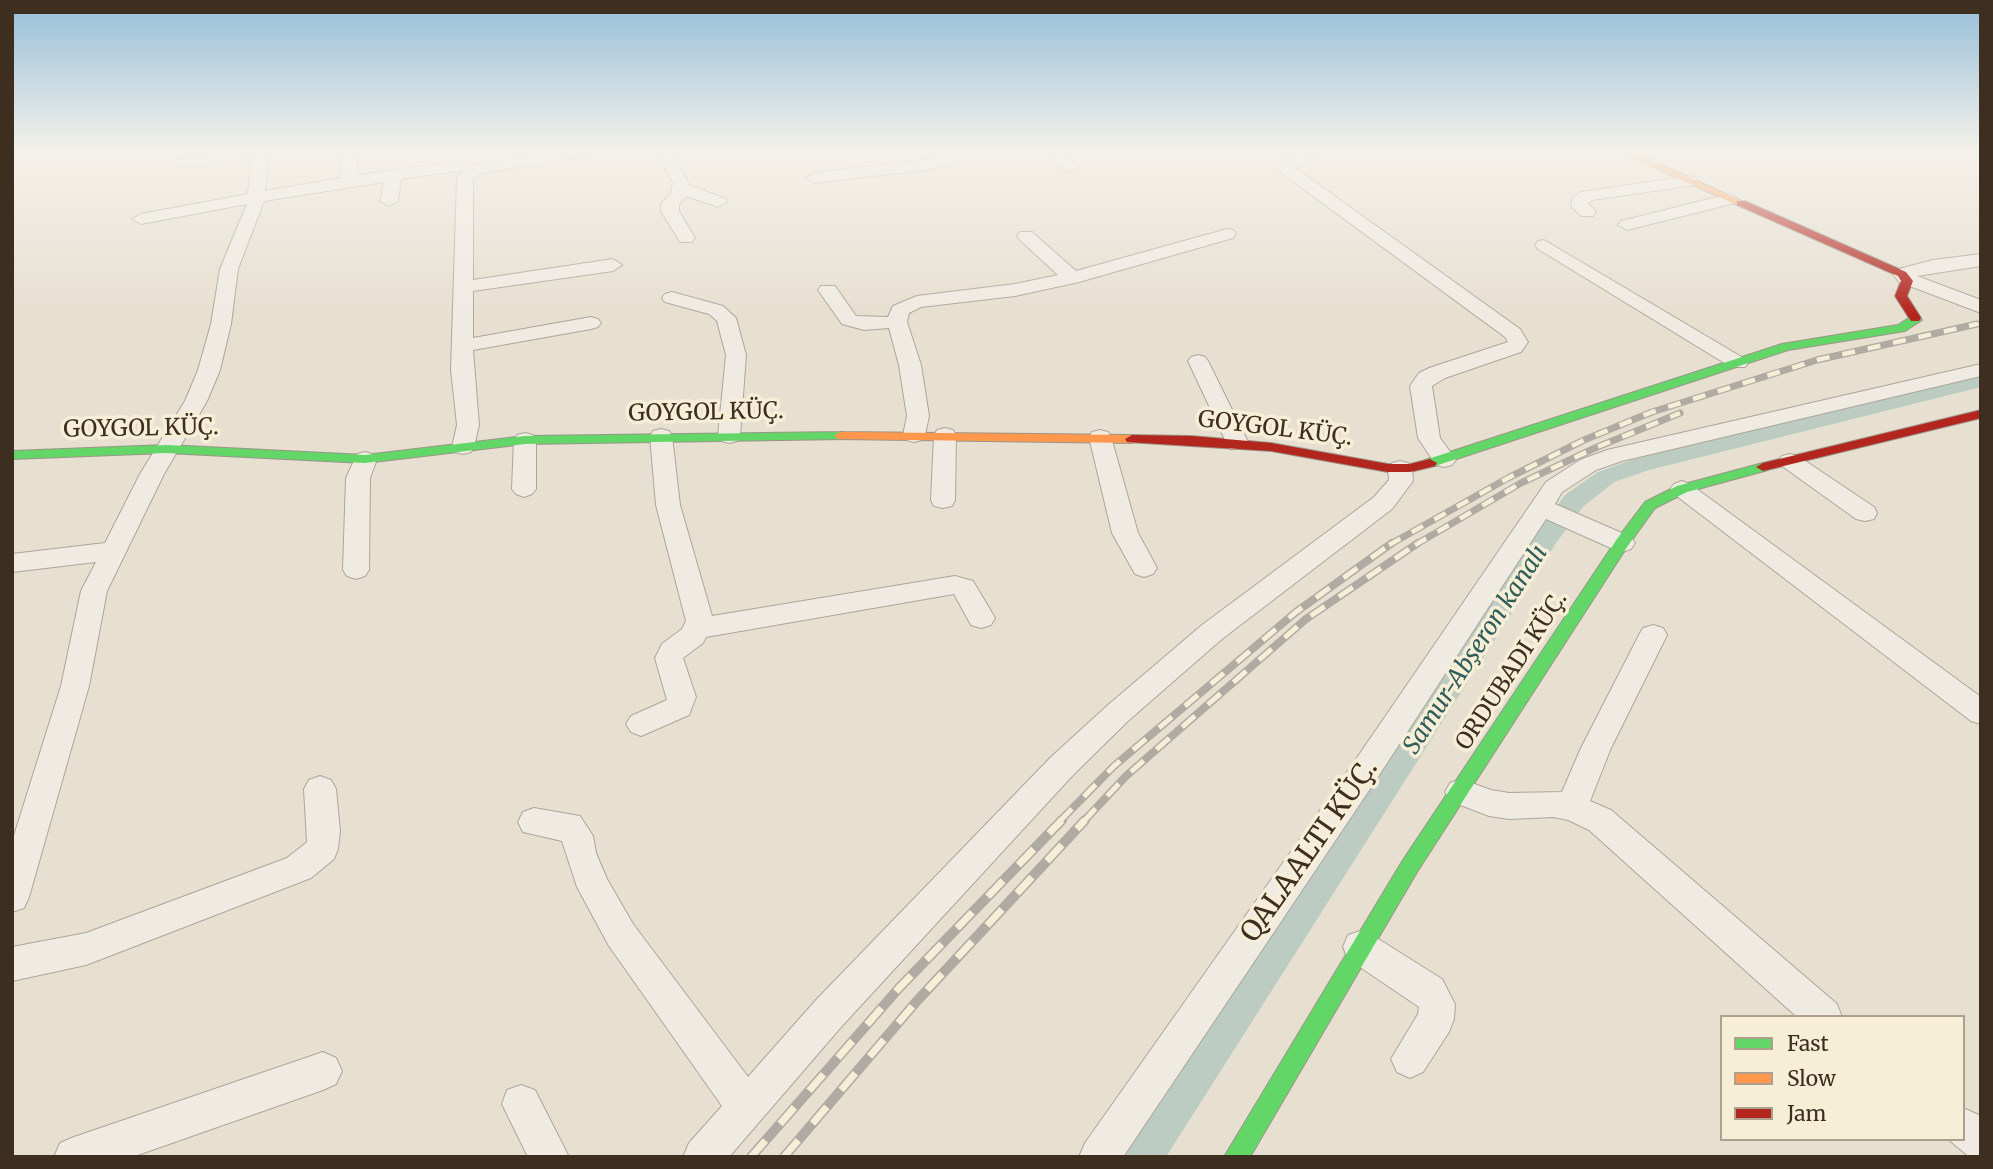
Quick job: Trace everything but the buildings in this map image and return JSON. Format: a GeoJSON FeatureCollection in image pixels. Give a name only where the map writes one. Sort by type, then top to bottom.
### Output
{"type":"FeatureCollection","features":[{"type":"Feature","properties":{"kind":"street"},"geometry":{"type":"LineString","coordinates":[[141,219],[212,206]]}},
{"type":"Feature","properties":{"kind":"street"},"geometry":{"type":"LineString","coordinates":[[12,897],[75,686],[94,591],[166,449],[196,401],[209,370],[221,324],[229,269],[255,206]]}},
{"type":"Feature","properties":{"kind":"street"},"geometry":{"type":"LineString","coordinates":[[463,447],[468,425],[462,370],[465,206]]}},
{"type":"Feature","properties":{"kind":"street"},"geometry":{"type":"LineString","coordinates":[[670,206],[670,211],[686,238]]}},
{"type":"Feature","properties":{"kind":"street"},"geometry":{"type":"LineString","coordinates":[[1336,206],[1513,333],[1518,342],[1514,348],[1505,352],[1437,373],[1427,378],[1421,386],[1429,438],[1444,460]]}},
{"type":"Feature","properties":{"kind":"street"},"geometry":{"type":"LineString","coordinates":[[1580,206],[1587,212]]}},
{"type":"Feature","properties":{"kind":"street"},"geometry":{"type":"LineString","coordinates":[[1627,225],[1703,206]]}},
{"type":"Feature","properties":{"kind":"street"},"geometry":{"type":"LineString","coordinates":[[1744,206],[1981,307]]}},
{"type":"Feature","properties":{"kind":"street"},"geometry":{"type":"LineString","coordinates":[[914,435],[918,416],[911,365],[897,322],[900,310],[917,302],[1014,290],[1072,278],[1227,234]]}},
{"type":"Feature","properties":{"kind":"street"},"geometry":{"type":"LineString","coordinates":[[1026,236],[1072,278]]}},
{"type":"Feature","properties":{"kind":"street"},"geometry":{"type":"LineString","coordinates":[[1544,245],[1738,363]]}},
{"type":"Feature","properties":{"kind":"street"},"geometry":{"type":"LineString","coordinates":[[1904,276],[1981,260]]}},
{"type":"Feature","properties":{"kind":"street"},"geometry":{"type":"LineString","coordinates":[[464,287],[613,265]]}},
{"type":"Feature","properties":{"kind":"street","name":"GOYGOL KÜÇ."},"geometry":{"type":"LineString","coordinates":[[12,455],[166,449],[365,459],[526,440],[661,436],[945,435],[1100,437],[1238,444],[1400,468],[1420,467],[1794,345],[1901,328],[1914,323],[1914,314],[1901,296],[1904,276]]}},
{"type":"Feature","properties":{"kind":"street"},"geometry":{"type":"LineString","coordinates":[[828,290],[849,320],[864,324],[897,322]]}},
{"type":"Feature","properties":{"kind":"street"},"geometry":{"type":"LineString","coordinates":[[673,298],[716,310],[726,318],[736,355],[729,436]]}},
{"type":"Feature","properties":{"kind":"street"},"geometry":{"type":"LineString","coordinates":[[464,346],[591,323]]}},
{"type":"Feature","properties":{"kind":"street"},"geometry":{"type":"LineString","coordinates":[[1198,361],[1238,444]]}},
{"type":"Feature","properties":{"kind":"street"},"geometry":{"type":"LineString","coordinates":[[1099,1157],[1363,774],[1554,487],[1567,477],[1615,455],[1981,370]]}},
{"type":"Feature","properties":{"kind":"street","name":"ORDUBADI KÜÇ."},"geometry":{"type":"LineString","coordinates":[[1236,1157],[1410,866],[1622,543],[1650,505],[1682,489],[1981,414]]}},
{"type":"Feature","properties":{"kind":"street"},"geometry":{"type":"LineString","coordinates":[[943,500],[945,435]]}},
{"type":"Feature","properties":{"kind":"street"},"geometry":{"type":"LineString","coordinates":[[641,724],[679,707],[682,697],[669,658],[672,651],[694,636],[699,628],[698,610],[668,505],[661,436]]}},
{"type":"Feature","properties":{"kind":"street"},"geometry":{"type":"LineString","coordinates":[[1100,437],[1125,533],[1144,568]]}},
{"type":"Feature","properties":{"kind":"street"},"geometry":{"type":"LineString","coordinates":[[524,489],[526,440]]}},
{"type":"Feature","properties":{"kind":"street"},"geometry":{"type":"LineString","coordinates":[[356,570],[358,478],[365,459]]}},
{"type":"Feature","properties":{"kind":"street"},"geometry":{"type":"LineString","coordinates":[[1790,461],[1865,513]]}},
{"type":"Feature","properties":{"kind":"street"},"geometry":{"type":"LineString","coordinates":[[703,1157],[829,1013],[1062,766],[1118,713],[1212,632],[1383,503],[1401,481],[1400,468]]}},
{"type":"Feature","properties":{"kind":"street"},"geometry":{"type":"LineString","coordinates":[[1682,489],[1981,713]]}},
{"type":"Feature","properties":{"kind":"street"},"geometry":{"type":"LineString","coordinates":[[1539,506],[1622,543]]}},
{"type":"Feature","properties":{"kind":"street"},"geometry":{"type":"LineString","coordinates":[[12,563],[113,551]]}},
{"type":"Feature","properties":{"kind":"street"},"geometry":{"type":"LineString","coordinates":[[699,628],[955,585],[964,588],[981,618]]}},
{"type":"Feature","properties":{"kind":"street"},"geometry":{"type":"LineString","coordinates":[[1572,807],[1596,748],[1653,635]]}},
{"type":"Feature","properties":{"kind":"street"},"geometry":{"type":"LineString","coordinates":[[12,964],[86,949],[299,868],[322,849],[324,831],[320,789]]}},
{"type":"Feature","properties":{"kind":"street"},"geometry":{"type":"LineString","coordinates":[[1461,792],[1489,803],[1509,806],[1553,804],[1572,807],[1600,820],[1822,1015]]}},
{"type":"Feature","properties":{"kind":"street"},"geometry":{"type":"LineString","coordinates":[[534,822],[569,826],[578,836],[580,853],[594,887],[621,935],[746,1107]]}},
{"type":"Feature","properties":{"kind":"street"},"geometry":{"type":"LineString","coordinates":[[1360,947],[1429,991],[1437,1004],[1436,1018],[1410,1059]]}},
{"type":"Feature","properties":{"kind":"street"},"geometry":{"type":"LineString","coordinates":[[74,1157],[323,1071]]}},
{"type":"Feature","properties":{"kind":"street"},"geometry":{"type":"LineString","coordinates":[[521,1104],[548,1157]]}},
{"type":"Feature","properties":{"kind":"street"},"geometry":{"type":"LineString","coordinates":[[1965,1129],[1981,1141]]}},
{"type":"Feature","properties":{"kind":"waterway","name":"Samur-Abşeron kanalı"},"geometry":{"type":"LineString","coordinates":[[1143,1157],[1547,537],[1574,501],[1606,477],[1642,464],[1981,381]]}},
{"type":"Feature","properties":{"kind":"railway"},"geometry":{"type":"LineString","coordinates":[[1977,324],[1981,323]]}},
{"type":"Feature","properties":{"kind":"railway"},"geometry":{"type":"LineString","coordinates":[[1390,544],[1508,478],[1584,440],[1652,412],[1817,360],[1977,324]]}},
{"type":"Feature","properties":{"kind":"railway"},"geometry":{"type":"LineString","coordinates":[[1969,326],[1977,324]]}},
{"type":"Feature","properties":{"kind":"railway"},"geometry":{"type":"LineString","coordinates":[[1415,545],[1521,483],[1595,448],[1680,413]]}},
{"type":"Feature","properties":{"kind":"railway"},"geometry":{"type":"LineString","coordinates":[[1060,821],[1114,766],[1296,612],[1390,544]]}},
{"type":"Feature","properties":{"kind":"railway"},"geometry":{"type":"LineString","coordinates":[[1084,821],[1126,776],[1306,619],[1415,545]]}},
{"type":"Feature","properties":{"kind":"railway"},"geometry":{"type":"LineString","coordinates":[[751,1157],[899,988],[1062,820]]}},
{"type":"Feature","properties":{"kind":"railway"},"geometry":{"type":"LineString","coordinates":[[784,1157],[916,1002],[1085,820]]}},
{"type":"Feature","properties":{"kind":"traffic: fast"},"geometry":{"type":"LineString","coordinates":[[1430,463],[1786,347],[1901,328],[1916,320],[1915,318]]}},
{"type":"Feature","properties":{"kind":"traffic: fast"},"geometry":{"type":"LineString","coordinates":[[12,455],[166,449],[365,459],[525,440],[842,436]]}},
{"type":"Feature","properties":{"kind":"traffic: fast"},"geometry":{"type":"LineString","coordinates":[[1236,1157],[1410,866],[1622,543],[1650,505],[1682,489],[1763,467]]}},
{"type":"Feature","properties":{"kind":"traffic: slow"},"geometry":{"type":"LineString","coordinates":[[842,436],[1132,439]]}},
{"type":"Feature","properties":{"kind":"traffic: jam"},"geometry":{"type":"LineString","coordinates":[[1747,206],[1902,274],[1907,281],[1901,296],[1915,318]]}},
{"type":"Feature","properties":{"kind":"traffic: jam"},"geometry":{"type":"LineString","coordinates":[[1763,467],[1981,414]]}},
{"type":"Feature","properties":{"kind":"traffic: jam"},"geometry":{"type":"LineString","coordinates":[[1132,439],[1192,440],[1271,447],[1388,468],[1410,468],[1430,463]]}}]}
